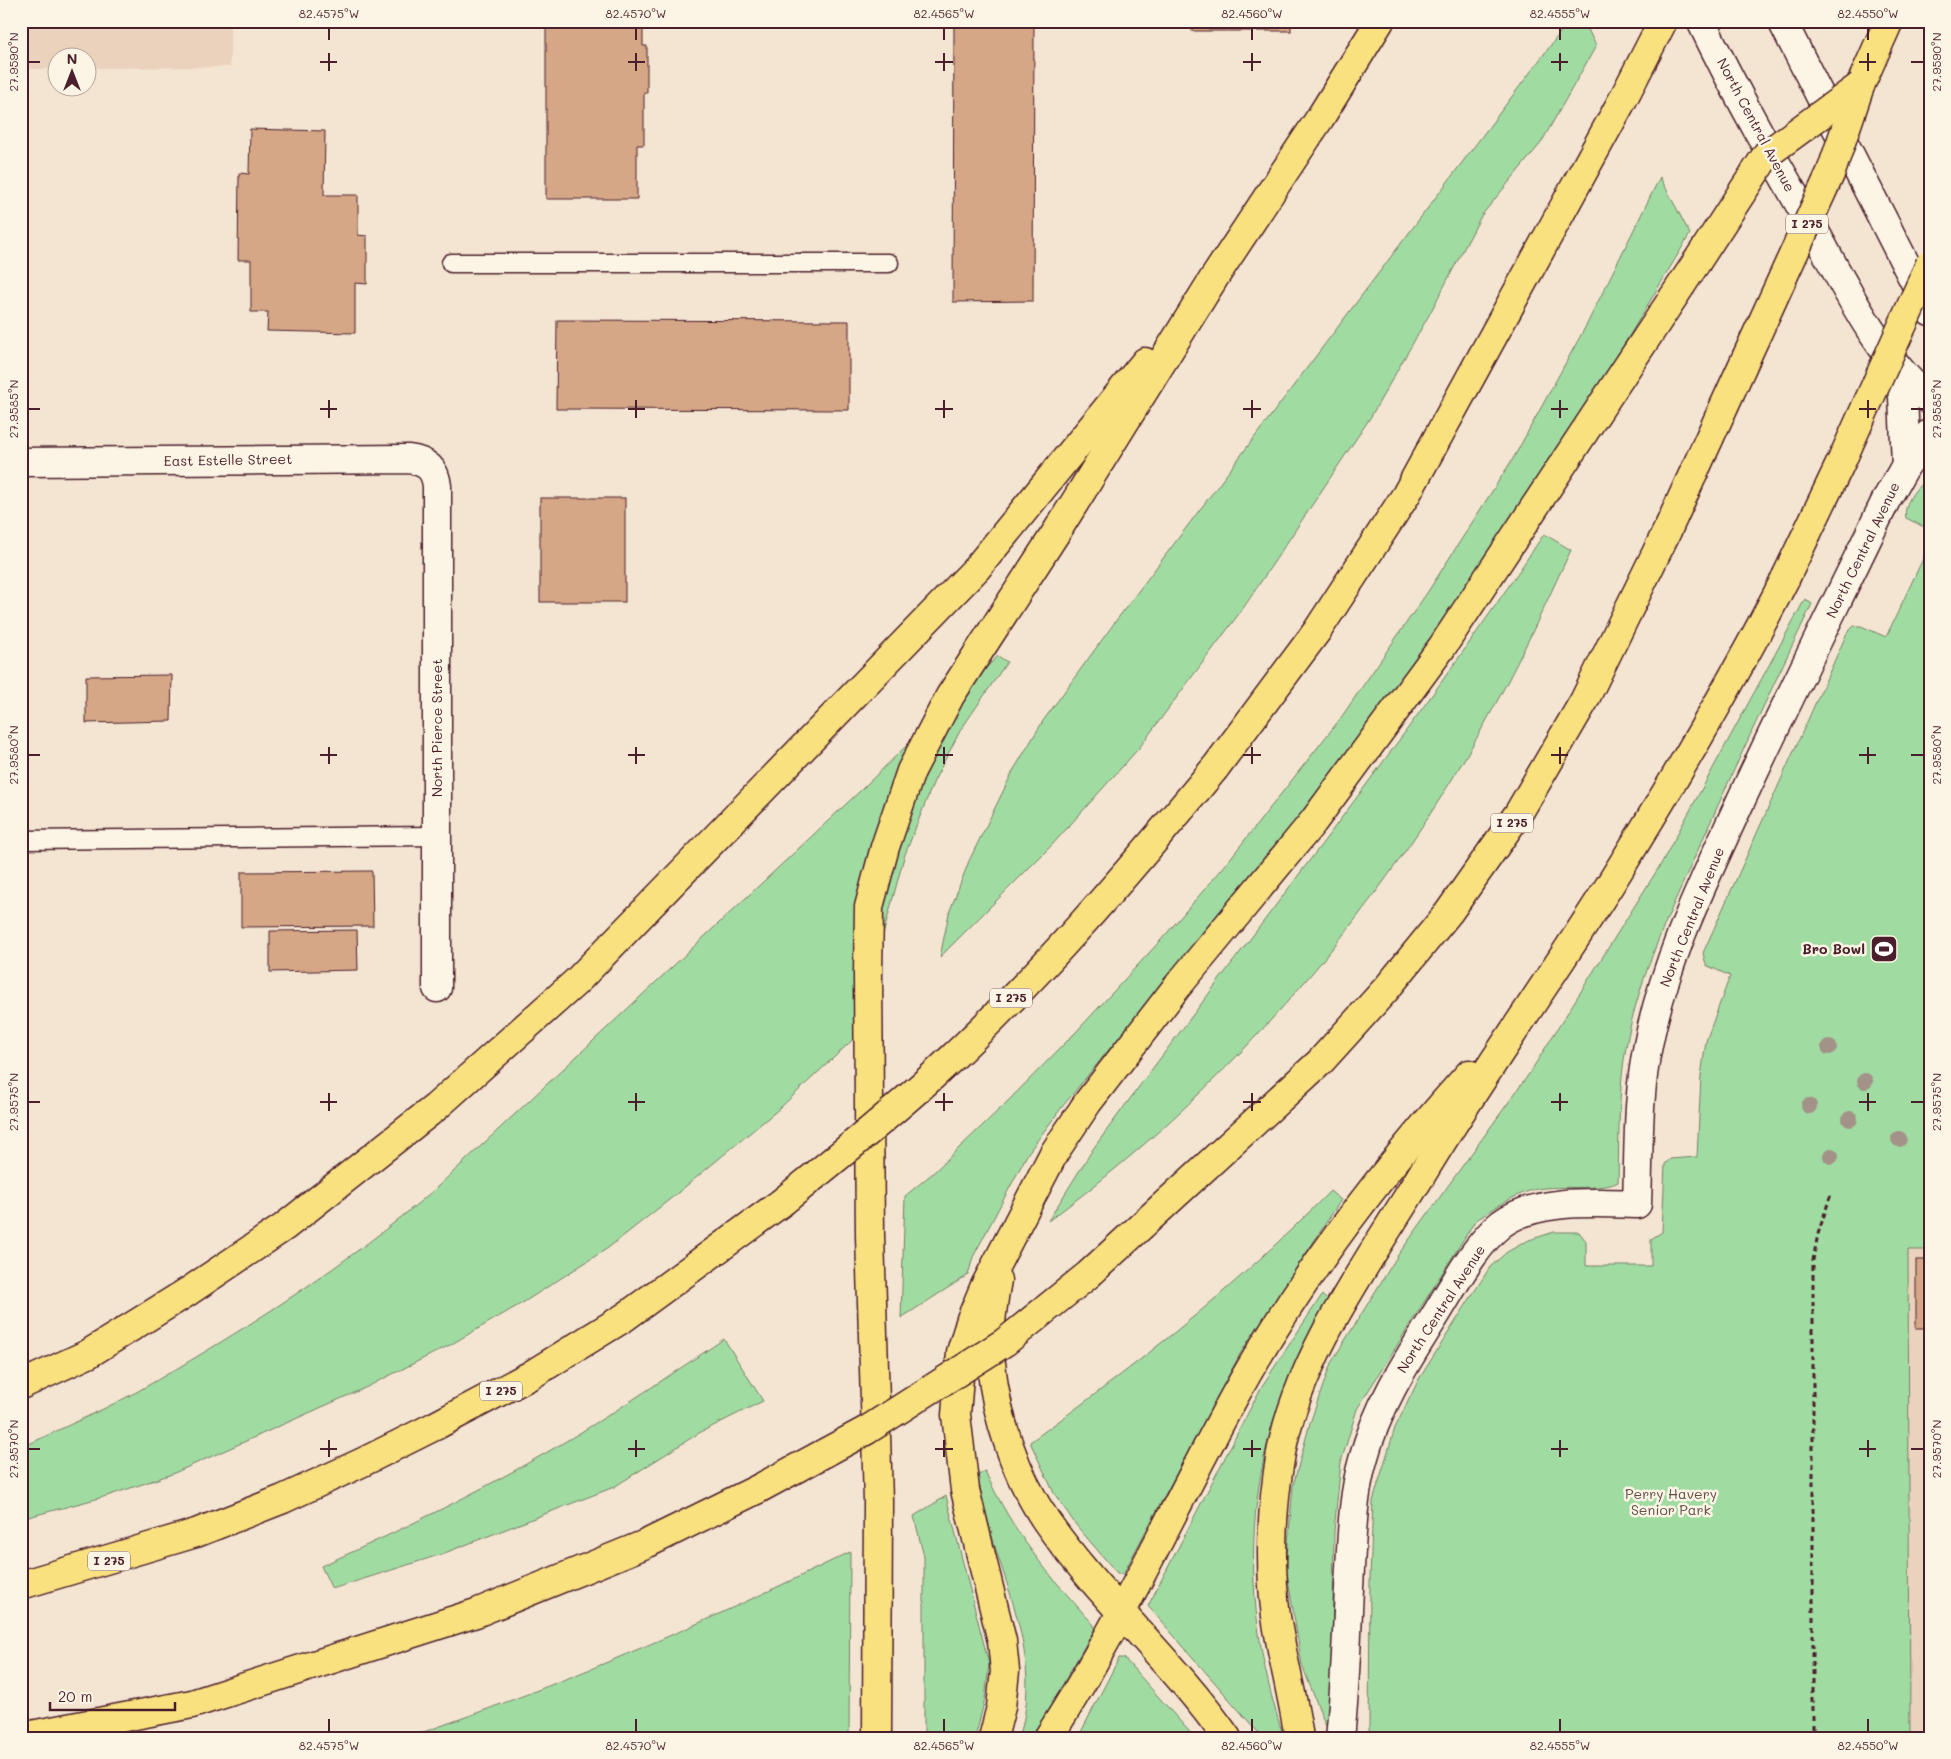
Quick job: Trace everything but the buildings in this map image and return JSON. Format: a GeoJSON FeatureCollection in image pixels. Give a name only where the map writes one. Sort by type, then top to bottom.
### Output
{"type":"FeatureCollection","features":[{"type":"Feature","properties":{"kind":"highway"},"geometry":{"type":"LineString","coordinates":[[877,1738],[878,1501],[870,1236],[869,906],[885,847],[911,771],[950,696],[1058,532],[1214,278],[1320,118],[1380,21]]}},
{"type":"Feature","properties":{"kind":"highway","name":"I 275"},"geometry":{"type":"LineString","coordinates":[[21,1585],[196,1533],[282,1498],[363,1462],[531,1375],[625,1317],[781,1203],[886,1117],[985,1026],[1104,898],[1215,768],[1317,631],[1406,495],[1622,101],[1663,21]]}},
{"type":"Feature","properties":{"kind":"highway","name":"I 275"},"geometry":{"type":"LineString","coordinates":[[21,1737],[192,1704],[476,1613],[648,1543],[758,1489],[867,1430],[1005,1342],[1088,1275],[1320,1062],[1387,988],[1449,912],[1518,814],[1584,701],[1668,531],[1831,172],[1860,86],[1889,21]]}},
{"type":"Feature","properties":{"kind":"highway"},"geometry":{"type":"LineString","coordinates":[[993,1738],[1002,1707],[1005,1671],[1002,1641],[964,1490],[956,1415],[962,1352],[971,1319],[984,1288],[1001,1259],[1026,1204],[1054,1153],[1088,1102],[1176,988],[1313,822],[1442,646],[1534,511],[1766,154],[1860,86]]}},
{"type":"Feature","properties":{"kind":"highway"},"geometry":{"type":"LineString","coordinates":[[1299,1738],[1276,1615],[1272,1562],[1274,1511],[1282,1451],[1298,1392],[1328,1329],[1445,1136],[1610,885],[1746,656],[1842,460],[1930,264]]}},
{"type":"Feature","properties":{"kind":"highway"},"geometry":{"type":"LineString","coordinates":[[21,1385],[88,1354],[284,1227],[436,1107],[577,981],[977,568],[1214,278]]}},
{"type":"Feature","properties":{"kind":"highway"},"geometry":{"type":"LineString","coordinates":[[1048,1738],[1122,1613],[1235,1397],[1286,1310],[1340,1232],[1419,1129],[1522,1017]]}},
{"type":"Feature","properties":{"kind":"highway"},"geometry":{"type":"LineString","coordinates":[[1001,1259],[991,1329],[991,1363],[1004,1430],[1030,1494],[1046,1521],[1076,1561],[1206,1708],[1227,1738]]}},
{"type":"Feature","properties":{"kind":"street","name":"North Central Avenue"},"geometry":{"type":"LineString","coordinates":[[1701,21],[1752,121],[1858,309],[1898,368],[1930,400]]}},
{"type":"Feature","properties":{"kind":"street"},"geometry":{"type":"LineString","coordinates":[[1782,21],[1930,312]]}},
{"type":"Feature","properties":{"kind":"street"},"geometry":{"type":"LineString","coordinates":[[1898,368],[1903,396],[1906,465]]}},
{"type":"Feature","properties":{"kind":"street","name":"North Central Avenue"},"geometry":{"type":"LineString","coordinates":[[1340,1738],[1355,1501],[1363,1460],[1380,1409],[1397,1376],[1459,1278],[1483,1243],[1502,1224],[1529,1212],[1558,1205],[1637,1204],[1640,1113],[1647,1046],[1656,1007],[1676,949],[1700,890],[1776,725],[1888,496],[1906,465],[1930,434]]}},
{"type":"Feature","properties":{"kind":"street","name":"East Estelle Street"},"geometry":{"type":"LineString","coordinates":[[21,462],[408,459],[421,461],[432,468]]}},
{"type":"Feature","properties":{"kind":"street","name":"North Pierce Street"},"geometry":{"type":"LineString","coordinates":[[432,468],[437,486],[437,988]]}},
{"type":"Feature","properties":{"kind":"lane"},"geometry":{"type":"LineString","coordinates":[[450,262],[889,263]]}},
{"type":"Feature","properties":{"kind":"lane"},"geometry":{"type":"LineString","coordinates":[[21,840],[437,836]]}},
{"type":"Feature","properties":{"kind":"path"},"geometry":{"type":"LineString","coordinates":[[1813,1738],[1813,1260],[1818,1234],[1831,1194]]}},
{"type":"Feature","properties":{"kind":"shaded area"},"geometry":{"type":"Polygon","coordinates":[[[22,21],[230,21],[230,67],[98,68],[98,48],[48,48],[48,69],[22,69],[22,21]]]}},
{"type":"Feature","properties":{"kind":"shaded area"},"geometry":{"type":"Polygon","coordinates":[[[1908,1250],[1930,1250],[1930,1738],[1910,1738],[1908,1250]]]}},
{"type":"Feature","properties":{"kind":"green space"},"geometry":{"type":"Polygon","coordinates":[[[1569,21],[1584,21],[1596,46],[1541,143],[1481,216],[1429,315],[1370,418],[1244,607],[1139,748],[1052,845],[940,957],[949,913],[969,861],[1013,771],[1043,721],[1115,622],[1569,21]]]}},
{"type":"Feature","properties":{"kind":"green space"},"geometry":{"type":"Polygon","coordinates":[[[1660,177],[1690,234],[1591,400],[1419,658],[1311,802],[1062,1107],[1028,1153],[973,1257],[968,1275],[901,1318],[905,1196],[933,1173],[1006,1103],[1077,1031],[1161,940],[1222,869],[1340,719],[1429,590],[1514,457],[1587,324],[1660,177]]]}},
{"type":"Feature","properties":{"kind":"green space"},"geometry":{"type":"Polygon","coordinates":[[[1930,477],[1930,530],[1906,518],[1905,513],[1912,495],[1930,477]]]}},
{"type":"Feature","properties":{"kind":"green space"},"geometry":{"type":"Polygon","coordinates":[[[1544,534],[1571,550],[1538,621],[1474,743],[1426,821],[1373,897],[1315,969],[1254,1039],[1188,1104],[1120,1165],[1048,1221],[1093,1149],[1379,768],[1544,534]]]}},
{"type":"Feature","properties":{"kind":"green space","name":"Perry Havery Senior Park"},"geometry":{"type":"Polygon","coordinates":[[[1930,544],[1930,1250],[1908,1250],[1910,1738],[1369,1738],[1370,1578],[1373,1501],[1395,1428],[1419,1379],[1490,1267],[1507,1252],[1529,1240],[1554,1232],[1579,1232],[1586,1241],[1586,1266],[1651,1266],[1651,1239],[1662,1232],[1665,1164],[1670,1159],[1697,1157],[1701,1076],[1706,1041],[1730,976],[1706,965],[1703,953],[1847,633],[1854,626],[1861,626],[1886,637],[1930,544]]]}},
{"type":"Feature","properties":{"kind":"green space"},"geometry":{"type":"Polygon","coordinates":[[[1805,599],[1812,604],[1679,891],[1639,994],[1623,1064],[1619,1115],[1618,1182],[1602,1186],[1546,1188],[1529,1191],[1505,1202],[1475,1221],[1357,1409],[1341,1462],[1334,1531],[1331,1734],[1325,1724],[1302,1665],[1286,1567],[1293,1486],[1310,1423],[1331,1363],[1398,1255],[1529,1074],[1661,864],[1805,599]]]}},
{"type":"Feature","properties":{"kind":"green space"},"geometry":{"type":"Polygon","coordinates":[[[998,656],[1007,662],[960,731],[934,781],[904,857],[876,961],[862,1031],[780,1108],[608,1248],[524,1302],[450,1345],[367,1387],[172,1474],[107,1496],[21,1519],[21,1448],[138,1391],[191,1360],[299,1292],[402,1216],[435,1189],[859,792],[998,656]]]}},
{"type":"Feature","properties":{"kind":"green space"},"geometry":{"type":"Polygon","coordinates":[[[1330,1191],[1341,1200],[1240,1354],[1123,1574],[1117,1573],[1076,1525],[1054,1493],[1030,1442],[1109,1384],[1186,1323],[1295,1226],[1330,1191]]]}},
{"type":"Feature","properties":{"kind":"green space"},"geometry":{"type":"Polygon","coordinates":[[[1322,1295],[1329,1302],[1300,1353],[1279,1406],[1264,1459],[1256,1514],[1254,1569],[1258,1625],[1268,1682],[1284,1738],[1263,1738],[1148,1606],[1262,1386],[1322,1295]]]}},
{"type":"Feature","properties":{"kind":"green space"},"geometry":{"type":"Polygon","coordinates":[[[724,1339],[763,1401],[699,1433],[614,1487],[442,1554],[332,1589],[321,1566],[387,1536],[515,1470],[615,1411],[724,1339]]]}},
{"type":"Feature","properties":{"kind":"green space"},"geometry":{"type":"Polygon","coordinates":[[[985,1471],[996,1494],[1020,1534],[1061,1588],[1094,1625],[1094,1630],[1032,1738],[1019,1738],[1025,1714],[1026,1665],[1017,1617],[995,1547],[977,1476],[985,1471]]]}},
{"type":"Feature","properties":{"kind":"green space"},"geometry":{"type":"Polygon","coordinates":[[[946,1496],[989,1664],[985,1699],[975,1738],[924,1738],[924,1557],[914,1516],[946,1496]]]}},
{"type":"Feature","properties":{"kind":"green space"},"geometry":{"type":"Polygon","coordinates":[[[850,1552],[849,1738],[406,1738],[520,1697],[631,1652],[741,1604],[850,1552]]]}},
{"type":"Feature","properties":{"kind":"green space"},"geometry":{"type":"Polygon","coordinates":[[[1119,1658],[1124,1658],[1195,1738],[1078,1738],[1119,1658]]]}},
{"type":"Feature","properties":{"kind":"place","name":"Bro Bowl"},"geometry":{"type":"Point","coordinates":[1884,949]}}]}
